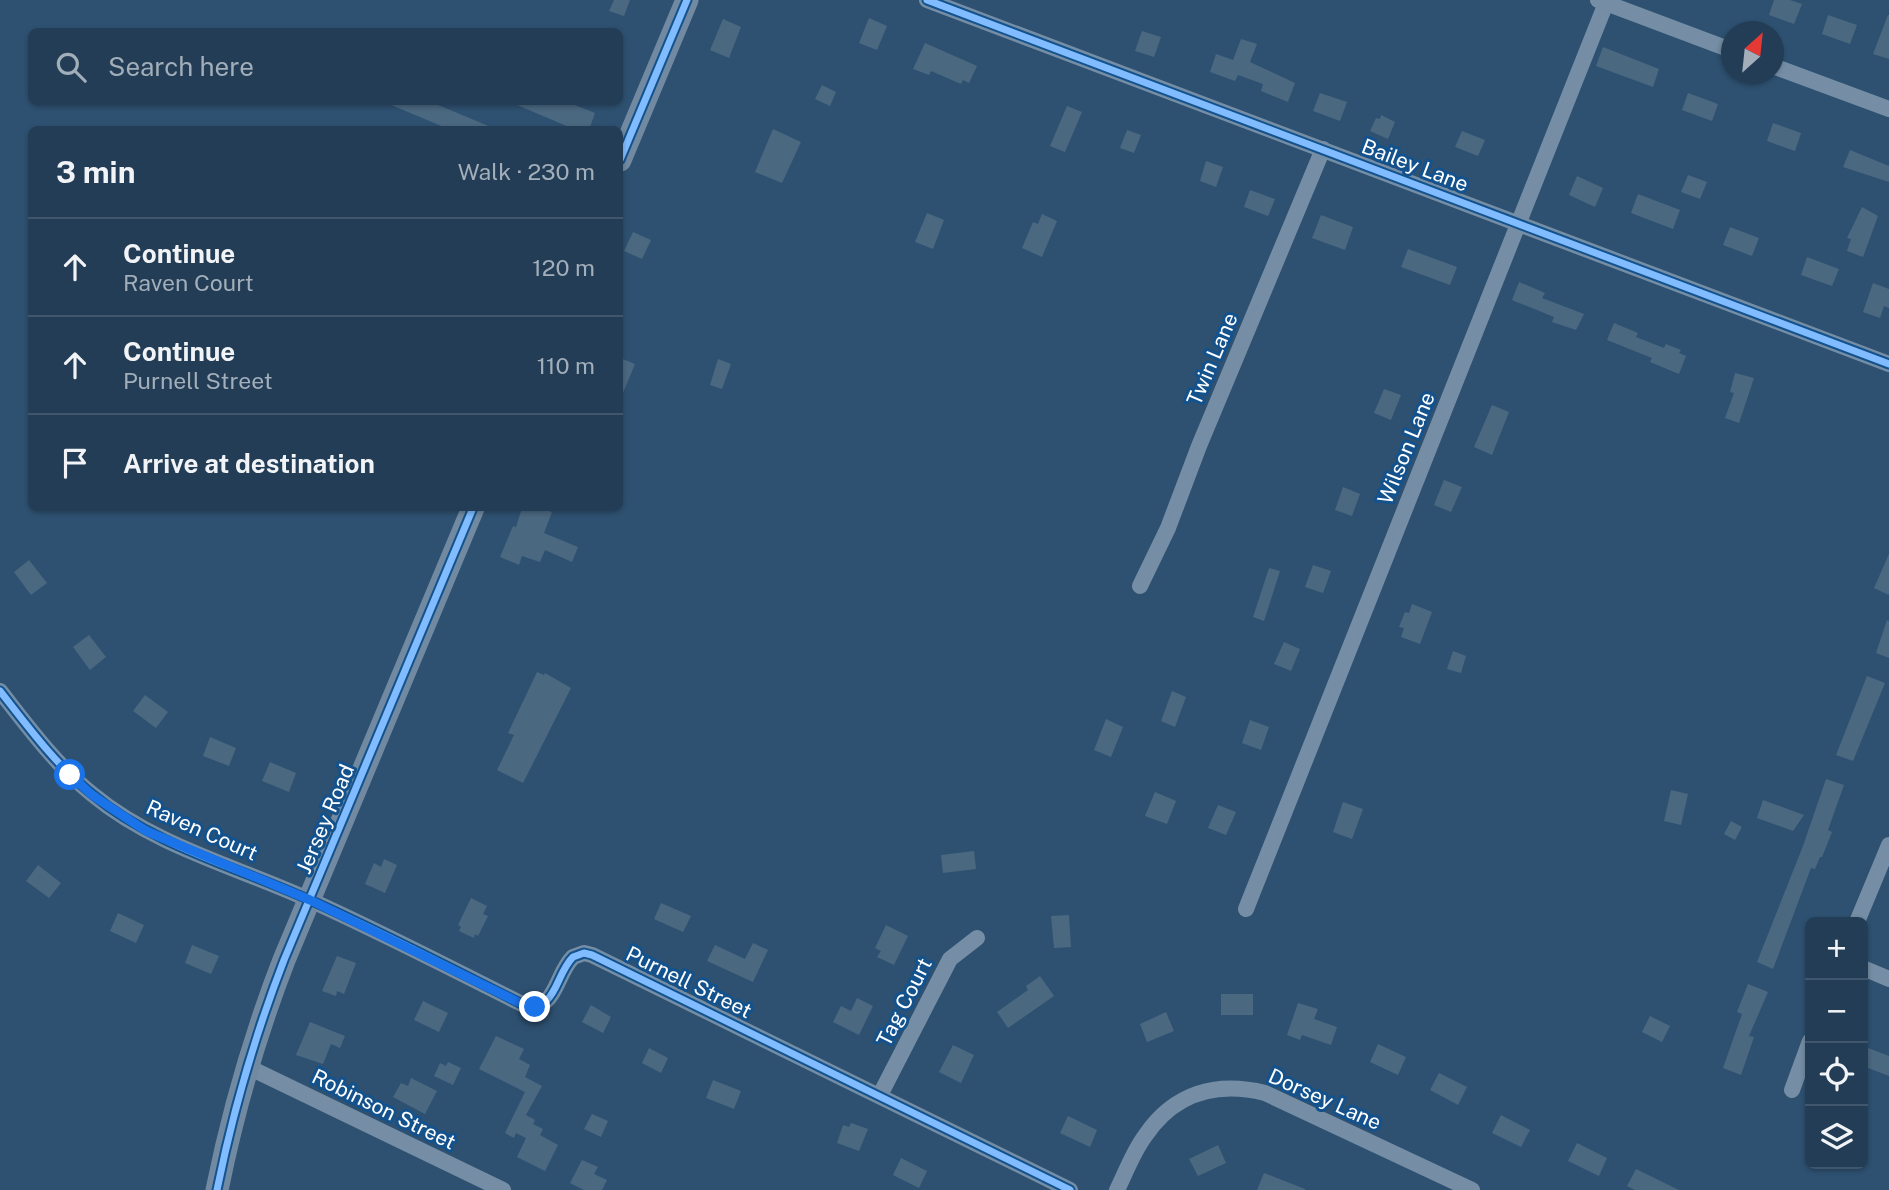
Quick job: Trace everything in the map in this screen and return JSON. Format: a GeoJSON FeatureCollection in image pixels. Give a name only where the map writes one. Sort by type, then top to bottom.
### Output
{"type":"FeatureCollection","features":[{"type":"Feature","properties":{"kind":"street"},"geometry":{"type":"LineString","coordinates":[[623,153],[687,0]]}},
{"type":"Feature","properties":{"kind":"street","name":"Bailey Lane"},"geometry":{"type":"LineString","coordinates":[[927,0],[1889,364]]}},
{"type":"Feature","properties":{"kind":"street"},"geometry":{"type":"LineString","coordinates":[[1602,1],[1721,46]]}},
{"type":"Feature","properties":{"kind":"street","name":"Wilson Lane"},"geometry":{"type":"LineString","coordinates":[[1246,909],[1518,224],[1602,1]]}},
{"type":"Feature","properties":{"kind":"street"},"geometry":{"type":"LineString","coordinates":[[1784,69],[1889,109]]}},
{"type":"Feature","properties":{"kind":"street","name":"Twin Lane"},"geometry":{"type":"LineString","coordinates":[[1140,586],[1180,501],[1199,446],[1323,149]]}},
{"type":"Feature","properties":{"kind":"street","name":"Jersey Road"},"geometry":{"type":"LineString","coordinates":[[217,1190],[246,1066],[284,960],[472,511]]}},
{"type":"Feature","properties":{"kind":"street","name":"Raven Court"},"geometry":{"type":"LineString","coordinates":[[0,691],[47,751],[92,795],[121,815],[173,844],[310,900]]}},
{"type":"Feature","properties":{"kind":"street"},"geometry":{"type":"LineString","coordinates":[[1859,917],[1889,845]]}},
{"type":"Feature","properties":{"kind":"street","name":"Purnell Street"},"geometry":{"type":"LineString","coordinates":[[310,900],[522,1004],[535,1007],[544,1004],[550,997],[573,957],[584,953],[592,955],[1070,1190]]}},
{"type":"Feature","properties":{"kind":"street","name":"Tag Court"},"geometry":{"type":"LineString","coordinates":[[880,1095],[950,959],[977,938]]}},
{"type":"Feature","properties":{"kind":"street"},"geometry":{"type":"LineString","coordinates":[[1868,970],[1889,979]]}},
{"type":"Feature","properties":{"kind":"street"},"geometry":{"type":"LineString","coordinates":[[1792,1090],[1809,1043]]}},
{"type":"Feature","properties":{"kind":"street","name":"Robinson Street"},"geometry":{"type":"LineString","coordinates":[[246,1066],[503,1190]]}},
{"type":"Feature","properties":{"kind":"street","name":"Dorsey Lane"},"geometry":{"type":"LineString","coordinates":[[1117,1190],[1144,1136],[1160,1118],[1188,1097],[1208,1090],[1228,1088],[1265,1093],[1472,1190]]}},
{"type":"Feature","properties":{"kind":"building"},"geometry":{"type":"Polygon","coordinates":[[[614,0],[630,0],[624,16],[609,11],[614,0]]]}},
{"type":"Feature","properties":{"kind":"building"},"geometry":{"type":"Polygon","coordinates":[[[1774,0],[1790,0],[1802,4],[1794,24],[1769,15],[1774,0]]]}},
{"type":"Feature","properties":{"kind":"building"},"geometry":{"type":"Polygon","coordinates":[[[1828,15],[1857,25],[1850,44],[1822,34],[1828,15]]]}},
{"type":"Feature","properties":{"kind":"building"},"geometry":{"type":"Polygon","coordinates":[[[1889,15],[1889,59],[1873,54],[1889,15]]]}},
{"type":"Feature","properties":{"kind":"building"},"geometry":{"type":"Polygon","coordinates":[[[869,18],[887,26],[877,50],[859,43],[869,18]]]}},
{"type":"Feature","properties":{"kind":"building"},"geometry":{"type":"Polygon","coordinates":[[[723,19],[741,27],[729,58],[710,50],[723,19]]]}},
{"type":"Feature","properties":{"kind":"building"},"geometry":{"type":"Polygon","coordinates":[[[1142,31],[1161,37],[1154,57],[1135,51],[1142,31]]]}},
{"type":"Feature","properties":{"kind":"building"},"geometry":{"type":"Polygon","coordinates":[[[1241,39],[1257,44],[1250,62],[1295,83],[1288,102],[1261,91],[1263,84],[1238,75],[1235,81],[1210,72],[1216,54],[1233,60],[1241,39]]]}},
{"type":"Feature","properties":{"kind":"building"},"geometry":{"type":"Polygon","coordinates":[[[925,43],[977,66],[969,83],[963,80],[961,84],[931,71],[929,75],[913,69],[925,43]]]}},
{"type":"Feature","properties":{"kind":"building"},"geometry":{"type":"Polygon","coordinates":[[[1603,47],[1659,69],[1653,87],[1596,66],[1603,47]]]}},
{"type":"Feature","properties":{"kind":"building"},"geometry":{"type":"Polygon","coordinates":[[[822,85],[836,92],[830,106],[815,99],[822,85]]]}},
{"type":"Feature","properties":{"kind":"building"},"geometry":{"type":"Polygon","coordinates":[[[1320,93],[1347,102],[1340,121],[1313,111],[1320,93]]]}},
{"type":"Feature","properties":{"kind":"building"},"geometry":{"type":"Polygon","coordinates":[[[1688,93],[1718,104],[1712,121],[1682,110],[1688,93]]]}},
{"type":"Feature","properties":{"kind":"building"},"geometry":{"type":"Polygon","coordinates":[[[391,105],[438,105],[488,126],[441,126],[391,105]]]}},
{"type":"Feature","properties":{"kind":"building"},"geometry":{"type":"Polygon","coordinates":[[[517,105],[575,105],[595,113],[590,126],[567,126],[517,105]]]}},
{"type":"Feature","properties":{"kind":"building"},"geometry":{"type":"Polygon","coordinates":[[[1067,106],[1082,112],[1065,152],[1050,146],[1067,106]]]}},
{"type":"Feature","properties":{"kind":"building"},"geometry":{"type":"Polygon","coordinates":[[[1381,115],[1395,122],[1388,139],[1370,131],[1376,118],[1380,119],[1381,115]]]}},
{"type":"Feature","properties":{"kind":"building"},"geometry":{"type":"Polygon","coordinates":[[[1773,123],[1801,133],[1795,151],[1767,141],[1773,123]]]}},
{"type":"Feature","properties":{"kind":"building"},"geometry":{"type":"Polygon","coordinates":[[[773,129],[801,142],[782,183],[755,172],[773,129]]]}},
{"type":"Feature","properties":{"kind":"building"},"geometry":{"type":"Polygon","coordinates":[[[1127,130],[1141,135],[1134,153],[1120,148],[1127,130]]]}},
{"type":"Feature","properties":{"kind":"building"},"geometry":{"type":"Polygon","coordinates":[[[1462,131],[1485,140],[1478,156],[1455,147],[1462,131]]]}},
{"type":"Feature","properties":{"kind":"building"},"geometry":{"type":"Polygon","coordinates":[[[1850,150],[1889,166],[1889,182],[1843,167],[1850,150]]]}},
{"type":"Feature","properties":{"kind":"building"},"geometry":{"type":"Polygon","coordinates":[[[1206,161],[1223,167],[1216,187],[1200,181],[1206,161]]]}},
{"type":"Feature","properties":{"kind":"building"},"geometry":{"type":"Polygon","coordinates":[[[1688,175],[1707,182],[1700,199],[1681,192],[1688,175]]]}},
{"type":"Feature","properties":{"kind":"building"},"geometry":{"type":"Polygon","coordinates":[[[1577,176],[1603,188],[1595,207],[1569,195],[1577,176]]]}},
{"type":"Feature","properties":{"kind":"building"},"geometry":{"type":"Polygon","coordinates":[[[1250,190],[1275,199],[1268,216],[1244,207],[1250,190]]]}},
{"type":"Feature","properties":{"kind":"building"},"geometry":{"type":"Polygon","coordinates":[[[1638,194],[1680,210],[1673,229],[1631,213],[1638,194]]]}},
{"type":"Feature","properties":{"kind":"building"},"geometry":{"type":"Polygon","coordinates":[[[1862,207],[1878,216],[1863,257],[1847,251],[1851,239],[1847,238],[1862,207]]]}},
{"type":"Feature","properties":{"kind":"building"},"geometry":{"type":"Polygon","coordinates":[[[927,213],[944,220],[933,249],[915,242],[927,213]]]}},
{"type":"Feature","properties":{"kind":"building"},"geometry":{"type":"Polygon","coordinates":[[[1042,214],[1057,221],[1042,257],[1022,248],[1033,222],[1038,224],[1042,214]]]}},
{"type":"Feature","properties":{"kind":"building"},"geometry":{"type":"Polygon","coordinates":[[[1321,215],[1353,227],[1345,250],[1312,238],[1321,215]]]}},
{"type":"Feature","properties":{"kind":"building"},"geometry":{"type":"Polygon","coordinates":[[[1730,227],[1759,238],[1752,256],[1723,245],[1730,227]]]}},
{"type":"Feature","properties":{"kind":"building"},"geometry":{"type":"Polygon","coordinates":[[[633,232],[651,240],[642,259],[624,251],[633,232]]]}},
{"type":"Feature","properties":{"kind":"building"},"geometry":{"type":"Polygon","coordinates":[[[1408,249],[1457,267],[1450,285],[1401,267],[1408,249]]]}},
{"type":"Feature","properties":{"kind":"building"},"geometry":{"type":"Polygon","coordinates":[[[1807,257],[1839,269],[1832,286],[1801,275],[1807,257]]]}},
{"type":"Feature","properties":{"kind":"building"},"geometry":{"type":"Polygon","coordinates":[[[1519,282],[1545,293],[1542,298],[1584,314],[1576,330],[1552,322],[1554,317],[1512,300],[1519,282]]]}},
{"type":"Feature","properties":{"kind":"building"},"geometry":{"type":"Polygon","coordinates":[[[1873,283],[1889,289],[1889,308],[1884,306],[1880,318],[1863,312],[1873,283]]]}},
{"type":"Feature","properties":{"kind":"building"},"geometry":{"type":"Polygon","coordinates":[[[1614,323],[1638,333],[1636,337],[1664,348],[1666,344],[1681,350],[1679,353],[1686,356],[1679,374],[1650,362],[1652,358],[1607,340],[1614,323]]]}},
{"type":"Feature","properties":{"kind":"building"},"geometry":{"type":"Polygon","coordinates":[[[623,359],[635,364],[623,393],[623,359]]]}},
{"type":"Feature","properties":{"kind":"building"},"geometry":{"type":"Polygon","coordinates":[[[718,359],[731,364],[722,389],[710,385],[718,359]]]}},
{"type":"Feature","properties":{"kind":"building"},"geometry":{"type":"Polygon","coordinates":[[[1735,373],[1754,378],[1739,423],[1725,418],[1734,393],[1730,392],[1735,373]]]}},
{"type":"Feature","properties":{"kind":"building"},"geometry":{"type":"Polygon","coordinates":[[[1384,389],[1401,395],[1391,420],[1374,413],[1384,389]]]}},
{"type":"Feature","properties":{"kind":"building"},"geometry":{"type":"Polygon","coordinates":[[[1492,405],[1509,412],[1492,455],[1474,447],[1492,405]]]}},
{"type":"Feature","properties":{"kind":"building"},"geometry":{"type":"Polygon","coordinates":[[[1444,480],[1462,487],[1451,512],[1434,505],[1444,480]]]}},
{"type":"Feature","properties":{"kind":"building"},"geometry":{"type":"Polygon","coordinates":[[[1343,487],[1360,494],[1352,516],[1335,510],[1343,487]]]}},
{"type":"Feature","properties":{"kind":"building"},"geometry":{"type":"Polygon","coordinates":[[[521,511],[552,512],[544,533],[578,547],[572,562],[545,550],[540,562],[522,556],[519,565],[500,557],[513,526],[516,527],[521,511]]]}},
{"type":"Feature","properties":{"kind":"building"},"geometry":{"type":"Polygon","coordinates":[[[1889,554],[1889,595],[1874,588],[1889,554]]]}},
{"type":"Feature","properties":{"kind":"building"},"geometry":{"type":"Polygon","coordinates":[[[29,560],[47,583],[31,595],[14,572],[29,560]]]}},
{"type":"Feature","properties":{"kind":"building"},"geometry":{"type":"Polygon","coordinates":[[[1313,565],[1331,571],[1323,593],[1305,587],[1313,565]]]}},
{"type":"Feature","properties":{"kind":"building"},"geometry":{"type":"Polygon","coordinates":[[[1269,568],[1280,571],[1264,621],[1253,617],[1269,568]]]}},
{"type":"Feature","properties":{"kind":"building"},"geometry":{"type":"Polygon","coordinates":[[[1412,604],[1432,612],[1420,644],[1401,637],[1404,628],[1399,627],[1405,612],[1409,613],[1412,604]]]}},
{"type":"Feature","properties":{"kind":"building"},"geometry":{"type":"Polygon","coordinates":[[[1887,620],[1889,621],[1889,658],[1876,653],[1887,620]]]}},
{"type":"Feature","properties":{"kind":"building"},"geometry":{"type":"Polygon","coordinates":[[[89,635],[106,657],[90,670],[73,647],[89,635]]]}},
{"type":"Feature","properties":{"kind":"building"},"geometry":{"type":"Polygon","coordinates":[[[1284,642],[1300,649],[1291,671],[1274,664],[1284,642]]]}},
{"type":"Feature","properties":{"kind":"building"},"geometry":{"type":"Polygon","coordinates":[[[1453,651],[1466,656],[1461,673],[1447,669],[1453,651]]]}},
{"type":"Feature","properties":{"kind":"building"},"geometry":{"type":"Polygon","coordinates":[[[537,672],[544,675],[545,673],[571,688],[523,783],[497,770],[514,735],[508,733],[537,672]]]}},
{"type":"Feature","properties":{"kind":"building"},"geometry":{"type":"Polygon","coordinates":[[[1867,676],[1885,683],[1853,761],[1836,755],[1867,676]]]}},
{"type":"Feature","properties":{"kind":"building"},"geometry":{"type":"Polygon","coordinates":[[[1172,691],[1186,697],[1175,727],[1161,721],[1172,691]]]}},
{"type":"Feature","properties":{"kind":"building"},"geometry":{"type":"Polygon","coordinates":[[[145,695],[168,712],[156,728],[133,711],[145,695]]]}},
{"type":"Feature","properties":{"kind":"building"},"geometry":{"type":"Polygon","coordinates":[[[1106,719],[1123,727],[1111,757],[1094,750],[1106,719]]]}},
{"type":"Feature","properties":{"kind":"building"},"geometry":{"type":"Polygon","coordinates":[[[1250,720],[1269,727],[1261,750],[1242,743],[1250,720]]]}},
{"type":"Feature","properties":{"kind":"building"},"geometry":{"type":"Polygon","coordinates":[[[210,737],[236,748],[229,766],[203,756],[210,737]]]}},
{"type":"Feature","properties":{"kind":"building"},"geometry":{"type":"Polygon","coordinates":[[[270,762],[296,773],[289,792],[262,781],[270,762]]]}},
{"type":"Feature","properties":{"kind":"building"},"geometry":{"type":"Polygon","coordinates":[[[1826,779],[1844,785],[1828,830],[1832,832],[1815,869],[1811,868],[1773,969],[1757,962],[1803,846],[1826,779]]]}},
{"type":"Feature","properties":{"kind":"building"},"geometry":{"type":"Polygon","coordinates":[[[1671,790],[1688,794],[1681,825],[1664,821],[1671,790]]]}},
{"type":"Feature","properties":{"kind":"building"},"geometry":{"type":"Polygon","coordinates":[[[1155,792],[1176,801],[1167,824],[1145,816],[1155,792]]]}},
{"type":"Feature","properties":{"kind":"building"},"geometry":{"type":"Polygon","coordinates":[[[1763,800],[1804,815],[1793,831],[1757,818],[1763,800]]]}},
{"type":"Feature","properties":{"kind":"building"},"geometry":{"type":"Polygon","coordinates":[[[1343,802],[1363,809],[1352,839],[1333,832],[1343,802]]]}},
{"type":"Feature","properties":{"kind":"building"},"geometry":{"type":"Polygon","coordinates":[[[1218,805],[1236,812],[1226,835],[1208,828],[1218,805]]]}},
{"type":"Feature","properties":{"kind":"building"},"geometry":{"type":"Polygon","coordinates":[[[1731,821],[1742,827],[1735,840],[1724,834],[1731,821]]]}},
{"type":"Feature","properties":{"kind":"building"},"geometry":{"type":"Polygon","coordinates":[[[974,851],[976,869],[943,873],[941,855],[974,851]]]}},
{"type":"Feature","properties":{"kind":"building"},"geometry":{"type":"Polygon","coordinates":[[[384,859],[397,865],[385,893],[365,884],[374,863],[381,867],[384,859]]]}},
{"type":"Feature","properties":{"kind":"building"},"geometry":{"type":"Polygon","coordinates":[[[38,865],[61,883],[49,898],[26,881],[38,865]]]}},
{"type":"Feature","properties":{"kind":"building"},"geometry":{"type":"Polygon","coordinates":[[[471,898],[487,906],[483,914],[488,916],[478,936],[475,934],[474,938],[459,931],[461,927],[458,925],[471,898]]]}},
{"type":"Feature","properties":{"kind":"building"},"geometry":{"type":"Polygon","coordinates":[[[661,903],[691,916],[683,932],[654,919],[661,903]]]}},
{"type":"Feature","properties":{"kind":"building"},"geometry":{"type":"Polygon","coordinates":[[[118,913],[144,925],[136,943],[110,931],[118,913]]]}},
{"type":"Feature","properties":{"kind":"building"},"geometry":{"type":"Polygon","coordinates":[[[1069,915],[1071,947],[1054,948],[1051,916],[1069,915]]]}},
{"type":"Feature","properties":{"kind":"building"},"geometry":{"type":"Polygon","coordinates":[[[886,925],[908,936],[894,965],[877,957],[881,951],[875,948],[886,925]]]}},
{"type":"Feature","properties":{"kind":"building"},"geometry":{"type":"Polygon","coordinates":[[[753,943],[768,950],[753,982],[707,961],[715,945],[745,959],[753,943]]]}},
{"type":"Feature","properties":{"kind":"building"},"geometry":{"type":"Polygon","coordinates":[[[192,945],[219,956],[211,974],[185,963],[192,945]]]}},
{"type":"Feature","properties":{"kind":"building"},"geometry":{"type":"Polygon","coordinates":[[[337,956],[356,963],[344,994],[337,991],[336,996],[322,991],[337,956]]]}},
{"type":"Feature","properties":{"kind":"building"},"geometry":{"type":"Polygon","coordinates":[[[1040,976],[1054,996],[1008,1028],[997,1012],[1028,990],[1026,986],[1040,976]]]}},
{"type":"Feature","properties":{"kind":"building"},"geometry":{"type":"Polygon","coordinates":[[[1748,984],[1768,992],[1749,1036],[1754,1037],[1741,1075],[1723,1068],[1742,1014],[1737,1012],[1748,984]]]}},
{"type":"Feature","properties":{"kind":"building"},"geometry":{"type":"Polygon","coordinates":[[[1221,994],[1253,994],[1253,1015],[1221,1015],[1221,994]]]}},
{"type":"Feature","properties":{"kind":"building"},"geometry":{"type":"Polygon","coordinates":[[[857,998],[873,1006],[859,1035],[833,1022],[841,1006],[851,1011],[857,998]]]}},
{"type":"Feature","properties":{"kind":"building"},"geometry":{"type":"Polygon","coordinates":[[[423,1001],[448,1013],[439,1032],[414,1020],[423,1001]]]}},
{"type":"Feature","properties":{"kind":"building"},"geometry":{"type":"Polygon","coordinates":[[[1298,1003],[1318,1009],[1314,1019],[1337,1027],[1331,1045],[1302,1035],[1300,1040],[1287,1035],[1298,1003]]]}},
{"type":"Feature","properties":{"kind":"building"},"geometry":{"type":"Polygon","coordinates":[[[591,1005],[611,1017],[603,1033],[582,1022],[591,1005]]]}},
{"type":"Feature","properties":{"kind":"building"},"geometry":{"type":"Polygon","coordinates":[[[1166,1012],[1174,1031],[1147,1042],[1140,1024],[1166,1012]]]}},
{"type":"Feature","properties":{"kind":"building"},"geometry":{"type":"Polygon","coordinates":[[[1650,1016],[1670,1026],[1662,1042],[1642,1032],[1650,1016]]]}},
{"type":"Feature","properties":{"kind":"building"},"geometry":{"type":"Polygon","coordinates":[[[310,1022],[345,1036],[340,1048],[331,1044],[323,1064],[296,1055],[310,1022]]]}},
{"type":"Feature","properties":{"kind":"building"},"geometry":{"type":"Polygon","coordinates":[[[496,1036],[524,1049],[519,1059],[530,1065],[525,1077],[542,1086],[526,1115],[535,1120],[533,1124],[543,1129],[540,1135],[558,1145],[545,1171],[517,1157],[526,1138],[516,1133],[514,1138],[505,1133],[525,1092],[479,1069],[496,1036]]]}},
{"type":"Feature","properties":{"kind":"building"},"geometry":{"type":"Polygon","coordinates":[[[1378,1044],[1406,1057],[1398,1075],[1370,1062],[1378,1044]]]}},
{"type":"Feature","properties":{"kind":"building"},"geometry":{"type":"Polygon","coordinates":[[[953,1045],[974,1055],[961,1083],[939,1072],[953,1045]]]}},
{"type":"Feature","properties":{"kind":"building"},"geometry":{"type":"Polygon","coordinates":[[[649,1048],[668,1058],[661,1073],[642,1063],[649,1048]]]}},
{"type":"Feature","properties":{"kind":"building"},"geometry":{"type":"Polygon","coordinates":[[[1868,1048],[1889,1056],[1889,1076],[1868,1068],[1868,1048]]]}},
{"type":"Feature","properties":{"kind":"building"},"geometry":{"type":"Polygon","coordinates":[[[448,1062],[461,1068],[453,1085],[434,1076],[440,1063],[446,1066],[448,1062]]]}},
{"type":"Feature","properties":{"kind":"building"},"geometry":{"type":"Polygon","coordinates":[[[1439,1073],[1467,1087],[1458,1105],[1430,1090],[1439,1073]]]}},
{"type":"Feature","properties":{"kind":"building"},"geometry":{"type":"Polygon","coordinates":[[[411,1078],[437,1091],[425,1114],[393,1097],[401,1083],[408,1086],[411,1078]]]}},
{"type":"Feature","properties":{"kind":"building"},"geometry":{"type":"Polygon","coordinates":[[[713,1080],[741,1091],[734,1109],[706,1098],[713,1080]]]}},
{"type":"Feature","properties":{"kind":"building"},"geometry":{"type":"Polygon","coordinates":[[[592,1114],[608,1121],[601,1137],[584,1129],[592,1114]]]}},
{"type":"Feature","properties":{"kind":"building"},"geometry":{"type":"Polygon","coordinates":[[[1501,1115],[1530,1130],[1521,1147],[1492,1133],[1501,1115]]]}},
{"type":"Feature","properties":{"kind":"building"},"geometry":{"type":"Polygon","coordinates":[[[1068,1116],[1097,1130],[1090,1147],[1060,1133],[1068,1116]]]}},
{"type":"Feature","properties":{"kind":"building"},"geometry":{"type":"Polygon","coordinates":[[[851,1123],[868,1129],[859,1151],[837,1143],[843,1125],[849,1127],[851,1123]]]}},
{"type":"Feature","properties":{"kind":"building"},"geometry":{"type":"Polygon","coordinates":[[[1577,1143],[1607,1158],[1599,1176],[1568,1161],[1577,1143]]]}},
{"type":"Feature","properties":{"kind":"building"},"geometry":{"type":"Polygon","coordinates":[[[1218,1145],[1226,1163],[1198,1176],[1189,1159],[1218,1145]]]}},
{"type":"Feature","properties":{"kind":"building"},"geometry":{"type":"Polygon","coordinates":[[[901,1158],[927,1171],[919,1188],[893,1175],[901,1158]]]}},
{"type":"Feature","properties":{"kind":"building"},"geometry":{"type":"Polygon","coordinates":[[[582,1160],[598,1167],[594,1174],[607,1180],[602,1190],[584,1190],[570,1183],[582,1160]]]}},
{"type":"Feature","properties":{"kind":"building"},"geometry":{"type":"Polygon","coordinates":[[[1636,1169],[1679,1190],[1635,1190],[1627,1186],[1636,1169]]]}},
{"type":"Feature","properties":{"kind":"building"},"geometry":{"type":"Polygon","coordinates":[[[1264,1173],[1305,1189],[1305,1190],[1257,1190],[1264,1173]]]}},
{"type":"Feature","properties":{"kind":"cycle path"},"geometry":{"type":"LineString","coordinates":[[623,153],[687,0]]}},
{"type":"Feature","properties":{"kind":"cycle path"},"geometry":{"type":"LineString","coordinates":[[927,0],[1889,364]]}},
{"type":"Feature","properties":{"kind":"cycle path"},"geometry":{"type":"LineString","coordinates":[[217,1190],[246,1074],[284,960],[472,511]]}},
{"type":"Feature","properties":{"kind":"cycle path"},"geometry":{"type":"LineString","coordinates":[[0,691],[43,746],[79,783],[117,812],[170,842],[339,913],[522,1004],[542,1004],[549,999],[573,957],[584,953],[592,955],[1070,1190]]}},
{"type":"Feature","properties":{"kind":"route"},"geometry":{"type":"LineString","coordinates":[[70,775],[92,795],[146,831],[310,900],[522,1004],[535,1007]]}}]}
